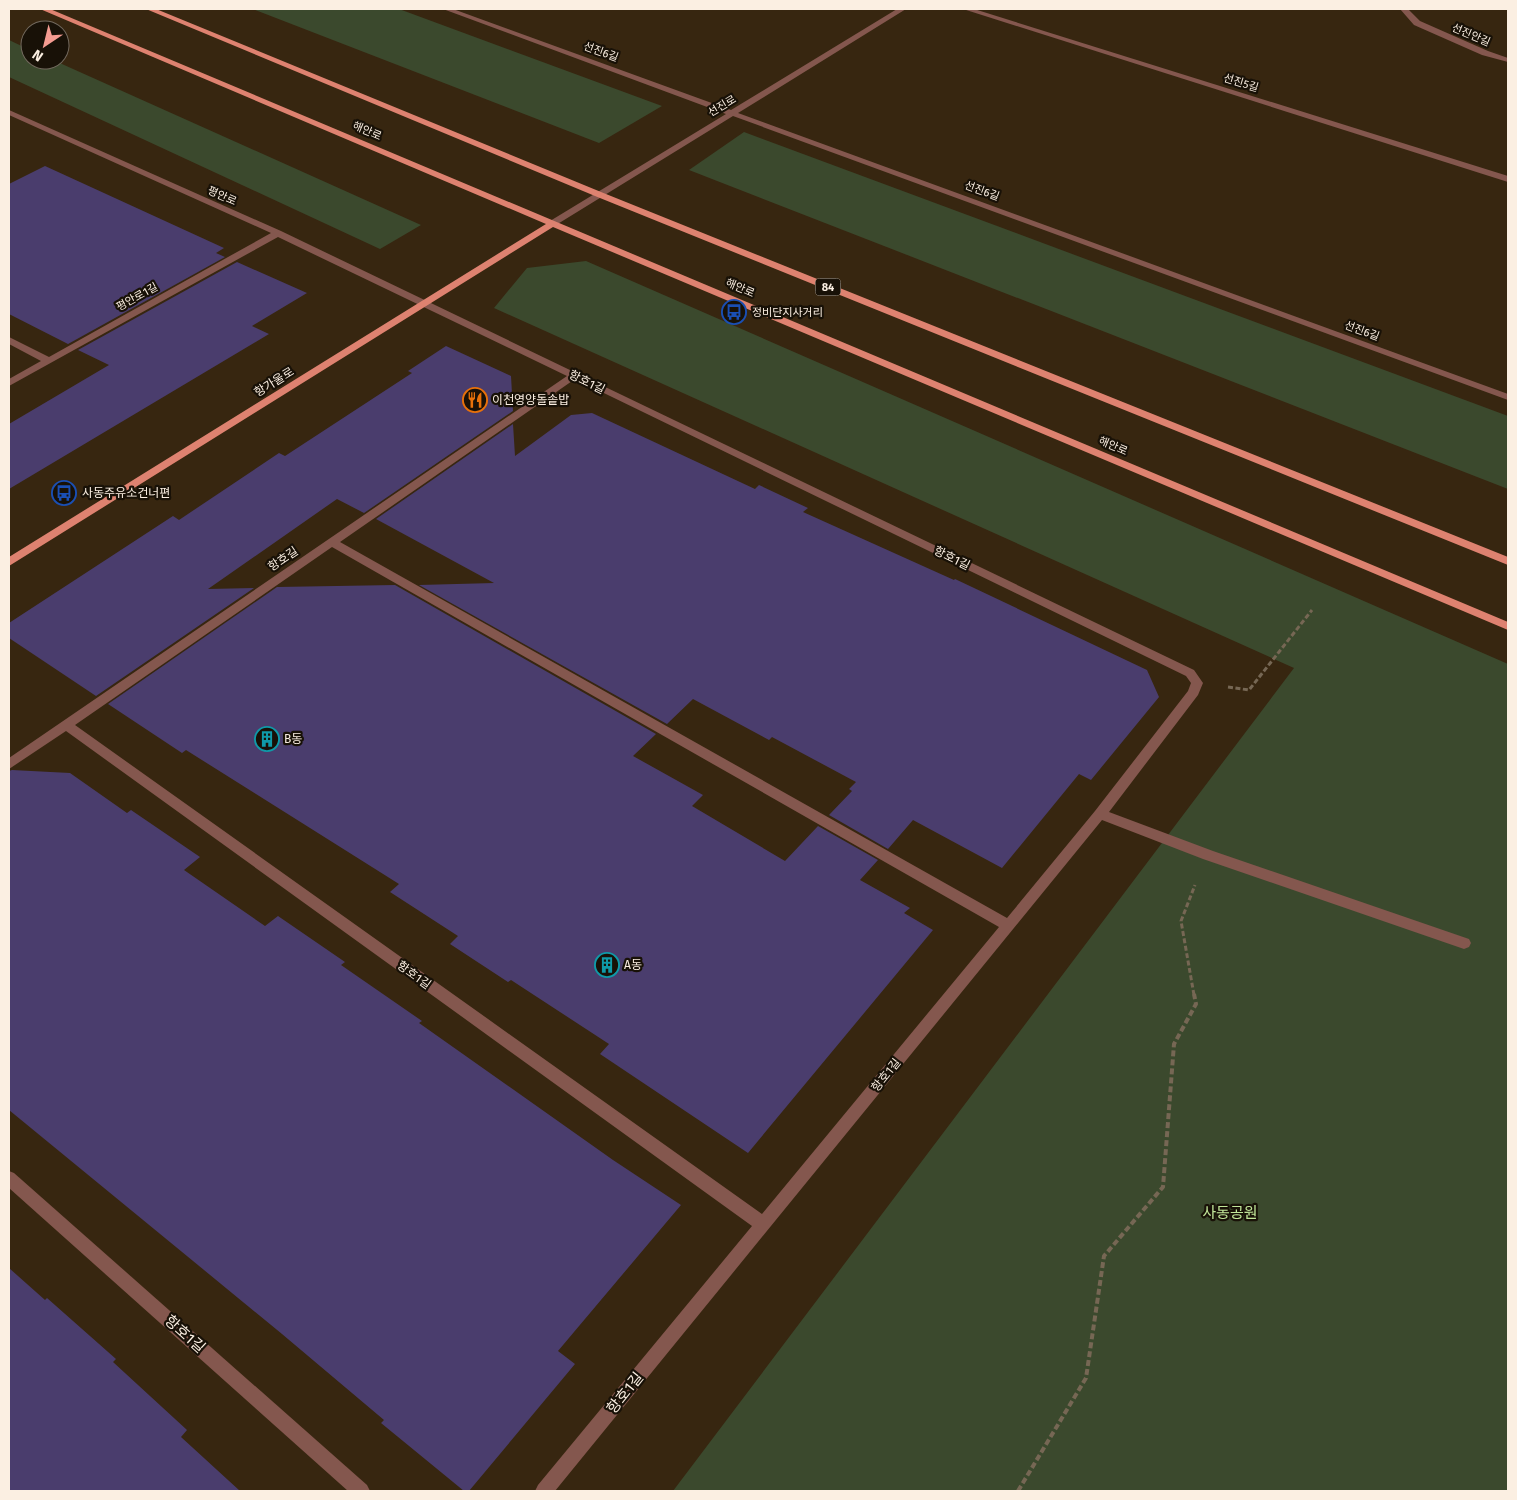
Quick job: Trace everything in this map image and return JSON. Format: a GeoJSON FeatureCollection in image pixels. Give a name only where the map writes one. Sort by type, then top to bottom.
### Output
{"type":"FeatureCollection","features":[{"type":"Feature","properties":{"kind":"main road","name":"해안로"},"geometry":{"type":"LineString","coordinates":[[44,9],[1508,626]]}},
{"type":"Feature","properties":{"kind":"main road","name":"84"},"geometry":{"type":"LineString","coordinates":[[150,9],[598,194],[1508,561]]}},
{"type":"Feature","properties":{"kind":"main road","name":"항가울로"},"geometry":{"type":"LineString","coordinates":[[9,562],[553,223]]}},
{"type":"Feature","properties":{"kind":"street","name":"선진6길"},"geometry":{"type":"LineString","coordinates":[[447,9],[734,112],[1508,397]]}},
{"type":"Feature","properties":{"kind":"street","name":"선진로"},"geometry":{"type":"LineString","coordinates":[[553,223],[902,9]]}},
{"type":"Feature","properties":{"kind":"street","name":"선진5길"},"geometry":{"type":"LineString","coordinates":[[967,9],[1508,179]]}},
{"type":"Feature","properties":{"kind":"street","name":"선진안길"},"geometry":{"type":"LineString","coordinates":[[1404,9],[1417,23],[1485,53],[1508,60]]}},
{"type":"Feature","properties":{"kind":"street","name":"평안로"},"geometry":{"type":"LineString","coordinates":[[9,112],[425,303]]}},
{"type":"Feature","properties":{"kind":"street","name":"평안로1길"},"geometry":{"type":"LineString","coordinates":[[9,383],[278,234]]}},
{"type":"Feature","properties":{"kind":"street","name":"항호1길"},"geometry":{"type":"LineString","coordinates":[[425,303],[1190,673],[1197,683],[1194,692],[1100,814],[544,1491]]}},
{"type":"Feature","properties":{"kind":"street"},"geometry":{"type":"LineString","coordinates":[[9,340],[49,361]]}},
{"type":"Feature","properties":{"kind":"street","name":"항호길"},"geometry":{"type":"LineString","coordinates":[[9,764],[574,376]]}},
{"type":"Feature","properties":{"kind":"street"},"geometry":{"type":"LineString","coordinates":[[332,542],[1009,926]]}},
{"type":"Feature","properties":{"kind":"street","name":"항호1길"},"geometry":{"type":"LineString","coordinates":[[65,724],[764,1225]]}},
{"type":"Feature","properties":{"kind":"street"},"geometry":{"type":"LineString","coordinates":[[1100,814],[1208,855],[1464,943]]}},
{"type":"Feature","properties":{"kind":"street","name":"항호1길"},"geometry":{"type":"LineString","coordinates":[[9,1178],[361,1491]]}},
{"type":"Feature","properties":{"kind":"path"},"geometry":{"type":"LineString","coordinates":[[1197,683],[1249,690],[1312,610]]}},
{"type":"Feature","properties":{"kind":"path"},"geometry":{"type":"LineString","coordinates":[[1018,1491],[1086,1378],[1104,1256],[1163,1188],[1174,1044],[1196,1004],[1181,921],[1208,855]]}},
{"type":"Feature","properties":{"kind":"green space"},"geometry":{"type":"Polygon","coordinates":[[[253,9],[399,9],[662,106],[599,143],[253,9]]]}},
{"type":"Feature","properties":{"kind":"green space"},"geometry":{"type":"Polygon","coordinates":[[[9,40],[20,45],[20,70],[70,70],[70,68],[421,225],[380,249],[9,77],[9,40]]]}},
{"type":"Feature","properties":{"kind":"green space"},"geometry":{"type":"Polygon","coordinates":[[[744,132],[1508,416],[1508,489],[689,170],[744,132]]]}},
{"type":"Feature","properties":{"kind":"green space","name":"사동공원"},"geometry":{"type":"Polygon","coordinates":[[[586,261],[1508,664],[1508,1491],[673,1491],[1294,668],[494,308],[527,268],[586,261]]]}},
{"type":"Feature","properties":{"kind":"building"},"geometry":{"type":"Polygon","coordinates":[[[45,166],[224,248],[216,253],[225,257],[68,344],[9,314],[9,184],[45,166]]]}},
{"type":"Feature","properties":{"kind":"building"},"geometry":{"type":"Polygon","coordinates":[[[237,262],[307,293],[252,326],[269,334],[9,489],[9,424],[109,365],[78,350],[237,262]]]}},
{"type":"Feature","properties":{"kind":"building"},"geometry":{"type":"Polygon","coordinates":[[[446,346],[511,376],[513,411],[364,513],[337,499],[208,589],[254,588],[96,696],[9,638],[9,623],[173,516],[179,520],[279,453],[285,456],[412,373],[408,371],[446,346]]]}},
{"type":"Feature","properties":{"kind":"building"},"geometry":{"type":"Polygon","coordinates":[[[592,413],[755,489],[759,485],[808,508],[803,512],[955,579],[1147,670],[1159,697],[1091,780],[1079,774],[1002,868],[913,820],[888,849],[829,815],[852,791],[849,789],[856,782],[772,737],[769,740],[693,699],[667,724],[419,585],[494,583],[376,519],[513,424],[515,456],[571,415],[592,413]]]}},
{"type":"Feature","properties":{"kind":"building"},"geometry":{"type":"Polygon","coordinates":[[[395,585],[656,734],[633,756],[703,795],[692,806],[785,861],[818,826],[878,860],[860,880],[910,908],[904,913],[933,930],[748,1153],[600,1054],[609,1044],[511,980],[508,982],[450,944],[458,936],[390,892],[399,884],[186,750],[182,753],[108,704],[277,587],[395,585]]]}},
{"type":"Feature","properties":{"kind":"building"},"geometry":{"type":"Polygon","coordinates":[[[9,771],[70,773],[127,813],[131,810],[200,857],[184,870],[265,926],[278,916],[345,962],[341,965],[422,1021],[419,1023],[613,1160],[681,1205],[558,1351],[575,1364],[469,1491],[464,1491],[381,1423],[384,1420],[282,1334],[9,1110],[9,771]]]}},
{"type":"Feature","properties":{"kind":"building"},"geometry":{"type":"Polygon","coordinates":[[[9,1268],[45,1300],[47,1298],[116,1359],[113,1362],[187,1430],[181,1437],[240,1491],[9,1491],[9,1268]]]}},
{"type":"Feature","properties":{"kind":"place","name":"정비단지사거리"},"geometry":{"type":"Point","coordinates":[734,312]}},
{"type":"Feature","properties":{"kind":"place","name":"이천영양돌솥밥"},"geometry":{"type":"Point","coordinates":[475,400]}},
{"type":"Feature","properties":{"kind":"place","name":"사동주유소건너편"},"geometry":{"type":"Point","coordinates":[64,493]}},
{"type":"Feature","properties":{"kind":"place","name":"B동"},"geometry":{"type":"Point","coordinates":[267,739]}},
{"type":"Feature","properties":{"kind":"place","name":"A동"},"geometry":{"type":"Point","coordinates":[607,965]}}]}
